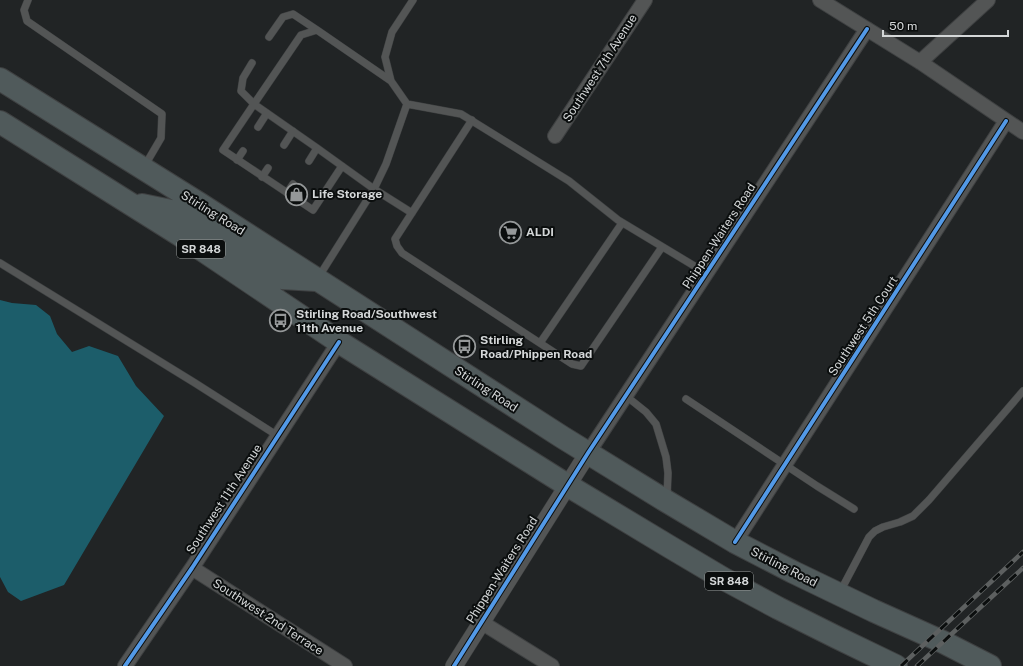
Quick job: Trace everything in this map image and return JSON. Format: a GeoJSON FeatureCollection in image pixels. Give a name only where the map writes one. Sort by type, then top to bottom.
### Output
{"type":"FeatureCollection","features":[{"type":"Feature","properties":{"kind":"main road","name":"Stirling Road"},"geometry":{"type":"LineString","coordinates":[[0,79],[200,204],[562,437],[666,501],[736,542],[839,594],[943,642],[990,666]]}},
{"type":"Feature","properties":{"kind":"main road","name":"SR 848"},"geometry":{"type":"LineString","coordinates":[[0,122],[187,240],[339,342],[664,543],[724,579],[784,611],[896,666]]}},
{"type":"Feature","properties":{"kind":"main road"},"geometry":{"type":"LineString","coordinates":[[127,202],[181,213],[282,278],[317,280]]}},
{"type":"Feature","properties":{"kind":"street","name":"Southwest 7th Avenue"},"geometry":{"type":"LineString","coordinates":[[555,136],[645,0]]}},
{"type":"Feature","properties":{"kind":"street"},"geometry":{"type":"LineString","coordinates":[[820,0],[920,62],[1023,132]]}},
{"type":"Feature","properties":{"kind":"street"},"geometry":{"type":"LineString","coordinates":[[920,62],[988,0]]}},
{"type":"Feature","properties":{"kind":"street","name":"Phippen-Waiters Road"},"geometry":{"type":"LineString","coordinates":[[454,666],[588,453],[867,30]]}},
{"type":"Feature","properties":{"kind":"street","name":"Southwest 5th Court"},"geometry":{"type":"LineString","coordinates":[[736,542],[1006,121]]}},
{"type":"Feature","properties":{"kind":"street","name":"Southwest 11th Avenue"},"geometry":{"type":"LineString","coordinates":[[125,666],[192,568],[339,342]]}},
{"type":"Feature","properties":{"kind":"street","name":"Southwest 2nd Terrace"},"geometry":{"type":"LineString","coordinates":[[192,568],[345,666]]}},
{"type":"Feature","properties":{"kind":"street"},"geometry":{"type":"LineString","coordinates":[[482,622],[552,666]]}},
{"type":"Feature","properties":{"kind":"lane"},"geometry":{"type":"LineString","coordinates":[[28,0],[24,10],[28,21],[162,114],[161,138],[143,169]]}},
{"type":"Feature","properties":{"kind":"lane"},"geometry":{"type":"LineString","coordinates":[[391,81],[385,57],[390,38],[392,32],[413,0]]}},
{"type":"Feature","properties":{"kind":"lane"},"geometry":{"type":"LineString","coordinates":[[270,37],[284,17],[293,14],[391,81],[407,104],[461,114],[472,120],[569,181],[622,223],[706,273]]}},
{"type":"Feature","properties":{"kind":"lane"},"geometry":{"type":"LineString","coordinates":[[318,30],[301,35],[223,150],[313,210],[342,166]]}},
{"type":"Feature","properties":{"kind":"lane"},"geometry":{"type":"LineString","coordinates":[[252,63],[243,78],[241,92],[254,104],[374,189],[412,213]]}},
{"type":"Feature","properties":{"kind":"lane"},"geometry":{"type":"LineString","coordinates":[[317,280],[374,189],[386,164],[407,104]]}},
{"type":"Feature","properties":{"kind":"lane"},"geometry":{"type":"LineString","coordinates":[[258,128],[267,113]]}},
{"type":"Feature","properties":{"kind":"lane"},"geometry":{"type":"LineString","coordinates":[[472,120],[395,239],[397,246],[402,253],[572,364],[581,366],[662,247]]}},
{"type":"Feature","properties":{"kind":"lane"},"geometry":{"type":"LineString","coordinates":[[284,145],[293,131]]}},
{"type":"Feature","properties":{"kind":"lane"},"geometry":{"type":"LineString","coordinates":[[309,161],[317,148]]}},
{"type":"Feature","properties":{"kind":"lane"},"geometry":{"type":"LineString","coordinates":[[237,160],[243,151]]}},
{"type":"Feature","properties":{"kind":"lane"},"geometry":{"type":"LineString","coordinates":[[262,177],[268,168]]}},
{"type":"Feature","properties":{"kind":"lane"},"geometry":{"type":"LineString","coordinates":[[287,193],[293,184]]}},
{"type":"Feature","properties":{"kind":"lane"},"geometry":{"type":"LineString","coordinates":[[540,343],[622,223]]}},
{"type":"Feature","properties":{"kind":"lane"},"geometry":{"type":"LineString","coordinates":[[0,263],[278,436]]}},
{"type":"Feature","properties":{"kind":"lane"},"geometry":{"type":"LineString","coordinates":[[839,594],[869,537],[874,531],[913,516],[929,500],[1023,391]]}},
{"type":"Feature","properties":{"kind":"lane"},"geometry":{"type":"LineString","coordinates":[[626,396],[646,412],[656,424],[666,457],[668,473],[666,501]]}},
{"type":"Feature","properties":{"kind":"lane"},"geometry":{"type":"LineString","coordinates":[[686,399],[854,509]]}},
{"type":"Feature","properties":{"kind":"water"},"geometry":{"type":"Polygon","coordinates":[[[0,300],[12,303],[36,305],[50,316],[57,334],[72,352],[89,346],[118,356],[136,386],[164,416],[64,585],[21,601],[8,592],[0,577],[0,300]]]}},
{"type":"Feature","properties":{"kind":"railway"},"geometry":{"type":"LineString","coordinates":[[901,666],[1023,552]]}},
{"type":"Feature","properties":{"kind":"railway"},"geometry":{"type":"LineString","coordinates":[[917,666],[1023,568]]}},
{"type":"Feature","properties":{"kind":"cycle path"},"geometry":{"type":"LineString","coordinates":[[454,666],[588,453],[867,29]]}},
{"type":"Feature","properties":{"kind":"cycle path"},"geometry":{"type":"LineString","coordinates":[[735,542],[1006,121]]}},
{"type":"Feature","properties":{"kind":"cycle path"},"geometry":{"type":"LineString","coordinates":[[125,666],[192,568],[339,342]]}},
{"type":"Feature","properties":{"kind":"place","name":"Life Storage"},"geometry":{"type":"Point","coordinates":[296,194]}},
{"type":"Feature","properties":{"kind":"place","name":"ALDI"},"geometry":{"type":"Point","coordinates":[510,232]}},
{"type":"Feature","properties":{"kind":"place","name":"Stirling Road/Southwest 11th Avenue"},"geometry":{"type":"Point","coordinates":[281,321]}},
{"type":"Feature","properties":{"kind":"place","name":"Stirling Road/Phippen Road"},"geometry":{"type":"Point","coordinates":[465,347]}}]}
